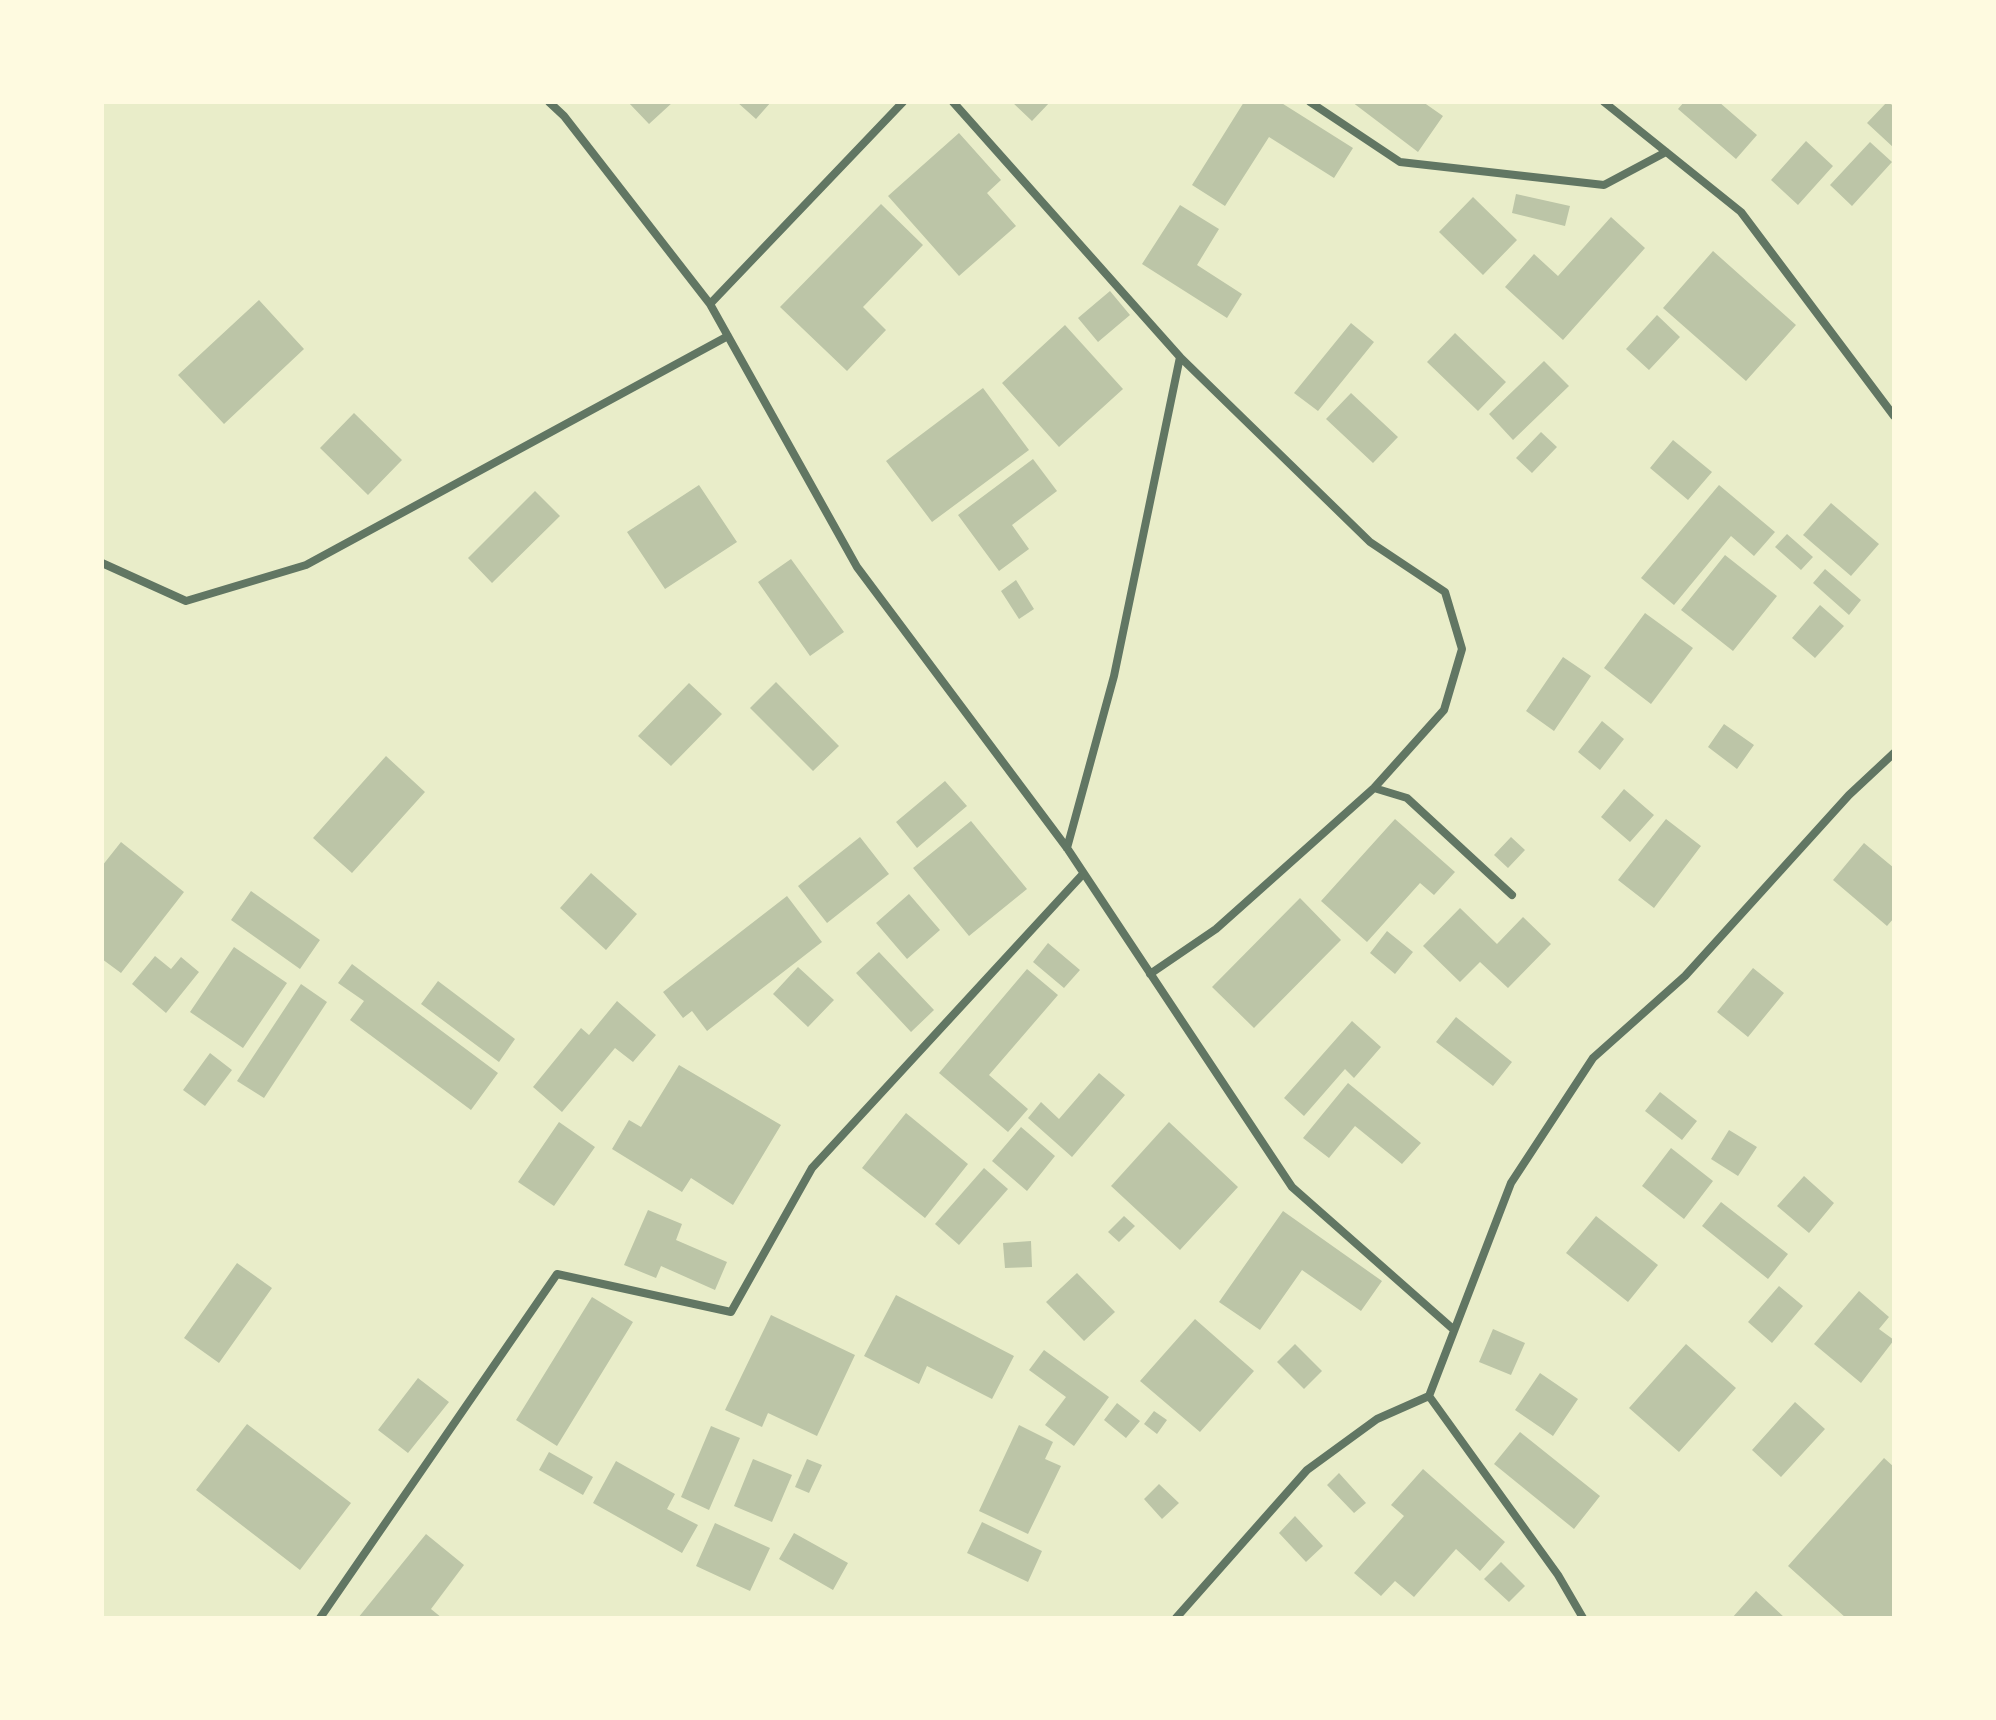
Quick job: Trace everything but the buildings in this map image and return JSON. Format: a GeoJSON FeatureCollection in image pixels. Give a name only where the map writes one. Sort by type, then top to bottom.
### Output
{"type":"FeatureCollection","features":[{"type":"Feature","properties":{"kind":"street"},"geometry":{"type":"LineString","coordinates":[[549,102],[710,304],[857,567],[1067,848],[1292,1187],[1453,1329]]}},
{"type":"Feature","properties":{"kind":"street"},"geometry":{"type":"LineString","coordinates":[[710,304],[903,102]]}},
{"type":"Feature","properties":{"kind":"street"},"geometry":{"type":"LineString","coordinates":[[953,102],[1180,357],[1370,542],[1445,592],[1462,649],[1444,710],[1374,788],[1216,929],[1150,974]]}},
{"type":"Feature","properties":{"kind":"street"},"geometry":{"type":"LineString","coordinates":[[1310,102],[1400,162],[1604,185],[1666,152]]}},
{"type":"Feature","properties":{"kind":"street"},"geometry":{"type":"LineString","coordinates":[[1604,102],[1741,212],[1894,416]]}},
{"type":"Feature","properties":{"kind":"street"},"geometry":{"type":"LineString","coordinates":[[102,563],[186,601],[306,565],[728,336]]}},
{"type":"Feature","properties":{"kind":"street"},"geometry":{"type":"LineString","coordinates":[[1067,848],[1114,676],[1180,357]]}},
{"type":"Feature","properties":{"kind":"street"},"geometry":{"type":"LineString","coordinates":[[1176,1618],[1307,1470],[1377,1419],[1429,1396],[1511,1183],[1593,1058],[1685,976],[1849,795],[1894,753]]}},
{"type":"Feature","properties":{"kind":"street"},"geometry":{"type":"LineString","coordinates":[[1374,788],[1407,798],[1512,895]]}},
{"type":"Feature","properties":{"kind":"street"},"geometry":{"type":"LineString","coordinates":[[320,1618],[557,1274],[731,1312],[812,1168],[1083,874]]}},
{"type":"Feature","properties":{"kind":"street"},"geometry":{"type":"LineString","coordinates":[[1429,1396],[1558,1575],[1583,1618]]}}]}
